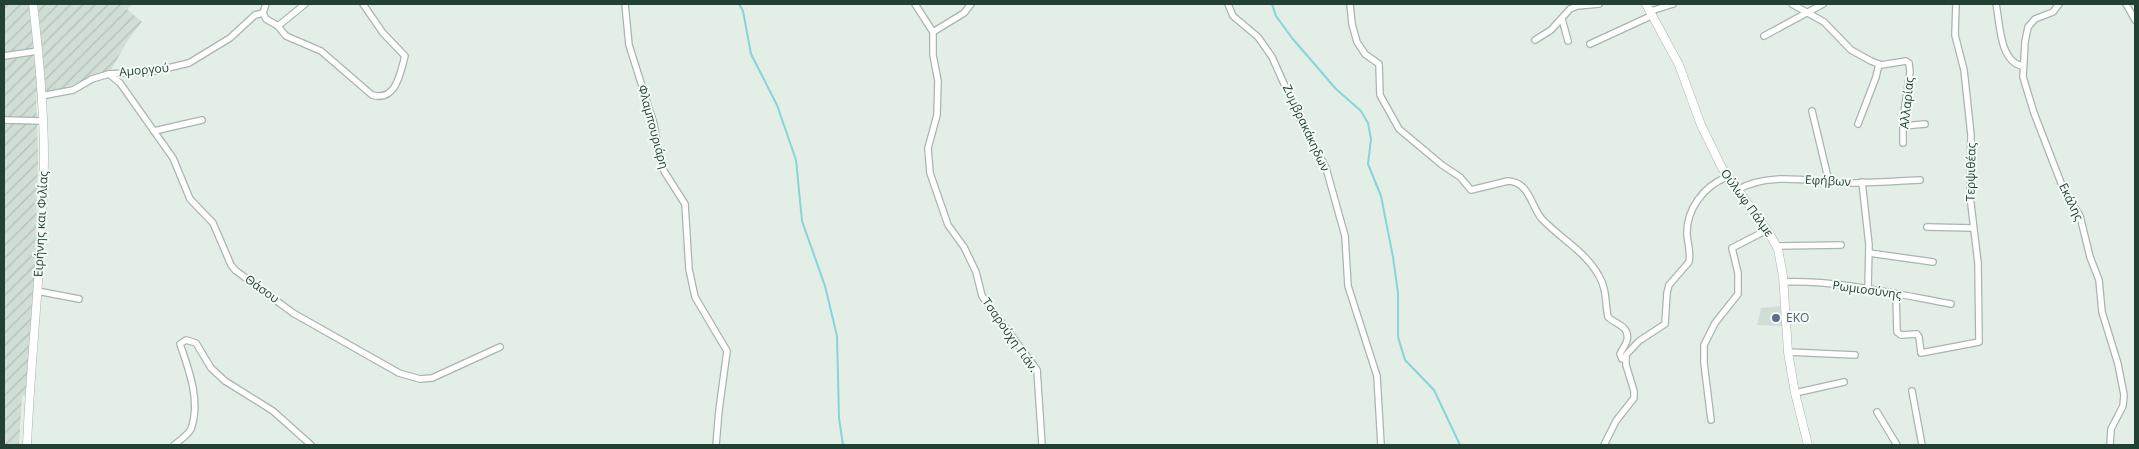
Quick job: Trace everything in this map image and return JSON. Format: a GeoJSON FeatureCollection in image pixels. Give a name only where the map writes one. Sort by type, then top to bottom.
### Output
{"type":"FeatureCollection","features":[{"type":"Feature","properties":{"kind":"street","name":"Ειρήνης και Φιλίας"},"geometry":{"type":"LineString","coordinates":[[27,445],[43,192],[42,96],[33,4]]}},
{"type":"Feature","properties":{"kind":"street"},"geometry":{"type":"LineString","coordinates":[[266,4],[263,14],[266,19],[278,26],[286,36],[321,51],[372,96],[388,95],[394,90],[405,56],[383,33],[363,4]]}},
{"type":"Feature","properties":{"kind":"street"},"geometry":{"type":"LineString","coordinates":[[278,26],[305,4]]}},
{"type":"Feature","properties":{"kind":"street","name":"Φλαμπουριάρη"},"geometry":{"type":"LineString","coordinates":[[625,4],[629,45],[654,124],[660,160],[664,171],[685,204],[684,217],[689,269],[695,297],[727,351],[716,445]]}},
{"type":"Feature","properties":{"kind":"street"},"geometry":{"type":"LineString","coordinates":[[915,4],[933,32],[962,15],[971,4]]}},
{"type":"Feature","properties":{"kind":"street","name":"Ζυμβρακάκηδων"},"geometry":{"type":"LineString","coordinates":[[1228,4],[1233,16],[1258,37],[1272,56],[1298,115],[1326,168],[1345,236],[1348,286],[1377,376],[1381,445]]}},
{"type":"Feature","properties":{"kind":"street"},"geometry":{"type":"LineString","coordinates":[[1350,4],[1357,42],[1365,54],[1379,64],[1380,95],[1399,129],[1460,178],[1471,190],[1511,181],[1526,191],[1542,218],[1584,256],[1599,275],[1606,297],[1608,317],[1622,326],[1627,332],[1627,341],[1620,355],[1622,359],[1626,360]]}},
{"type":"Feature","properties":{"kind":"street"},"geometry":{"type":"LineString","coordinates":[[1535,40],[1551,30],[1567,11],[1574,7],[1599,4]]}},
{"type":"Feature","properties":{"kind":"street","name":"Ούλωφ Πάλμε"},"geometry":{"type":"LineString","coordinates":[[1646,4],[1676,58],[1704,130],[1727,176],[1777,246],[1783,282],[1788,352],[1795,393],[1808,445]]}},
{"type":"Feature","properties":{"kind":"street"},"geometry":{"type":"LineString","coordinates":[[1590,44],[1673,4]]}},
{"type":"Feature","properties":{"kind":"street"},"geometry":{"type":"LineString","coordinates":[[1792,4],[1827,24],[1854,52],[1879,64],[1858,124]]}},
{"type":"Feature","properties":{"kind":"street"},"geometry":{"type":"LineString","coordinates":[[1764,36],[1823,4]]}},
{"type":"Feature","properties":{"kind":"street","name":"Τερψιθέας"},"geometry":{"type":"LineString","coordinates":[[1896,294],[1896,332],[1920,336],[1920,353],[1979,342],[1978,263],[1970,188],[1971,135],[1964,70],[1955,35],[1956,4]]}},
{"type":"Feature","properties":{"kind":"street"},"geometry":{"type":"LineString","coordinates":[[1996,4],[2007,54],[2013,62],[2022,66]]}},
{"type":"Feature","properties":{"kind":"street","name":"Εκάλης"},"geometry":{"type":"LineString","coordinates":[[2059,4],[2053,12],[2035,18],[2029,26],[2026,34],[2022,66],[2025,87],[2034,113],[2063,188],[2081,219],[2090,257],[2099,280],[2102,312],[2123,382],[2124,402],[2112,425],[2110,445]]}},
{"type":"Feature","properties":{"kind":"street"},"geometry":{"type":"LineString","coordinates":[[2126,4],[2135,20]]}},
{"type":"Feature","properties":{"kind":"street","name":"Αμοργού"},"geometry":{"type":"LineString","coordinates":[[42,96],[72,90],[109,74],[155,72],[189,63],[230,38],[255,15],[263,14]]}},
{"type":"Feature","properties":{"kind":"street"},"geometry":{"type":"LineString","coordinates":[[1562,18],[1568,42]]}},
{"type":"Feature","properties":{"kind":"street","name":"Τσαρούχη Γιάν."},"geometry":{"type":"LineString","coordinates":[[933,32],[933,55],[938,80],[937,115],[928,148],[930,173],[948,224],[964,247],[976,272],[982,296],[1038,370],[1042,445]]}},
{"type":"Feature","properties":{"kind":"street"},"geometry":{"type":"LineString","coordinates":[[4,56],[38,51]]}},
{"type":"Feature","properties":{"kind":"street","name":"Αλλαρίας"},"geometry":{"type":"LineString","coordinates":[[1879,64],[1906,61],[1909,64],[1910,72],[1903,126],[1903,144]]}},
{"type":"Feature","properties":{"kind":"street","name":"Θάσου"},"geometry":{"type":"LineString","coordinates":[[109,74],[120,83],[172,158],[190,199],[213,222],[231,265],[293,313],[399,373],[420,379],[432,378],[500,347]]}},
{"type":"Feature","properties":{"kind":"street"},"geometry":{"type":"LineString","coordinates":[[1812,111],[1829,182]]}},
{"type":"Feature","properties":{"kind":"street"},"geometry":{"type":"LineString","coordinates":[[4,120],[43,121]]}},
{"type":"Feature","properties":{"kind":"street"},"geometry":{"type":"LineString","coordinates":[[154,132],[202,120]]}},
{"type":"Feature","properties":{"kind":"street"},"geometry":{"type":"LineString","coordinates":[[1903,126],[1925,124]]}},
{"type":"Feature","properties":{"kind":"street"},"geometry":{"type":"LineString","coordinates":[[1604,445],[1616,422],[1634,398],[1626,360],[1627,353],[1666,323],[1668,287],[1690,260],[1687,232],[1690,212],[1708,187],[1727,176]]}},
{"type":"Feature","properties":{"kind":"street","name":"Εφήβων"},"geometry":{"type":"LineString","coordinates":[[1737,190],[1755,183],[1777,180],[1829,182],[1920,180]]}},
{"type":"Feature","properties":{"kind":"street"},"geometry":{"type":"LineString","coordinates":[[1862,182],[1869,253],[1868,289]]}},
{"type":"Feature","properties":{"kind":"street"},"geometry":{"type":"LineString","coordinates":[[1927,227],[1973,228]]}},
{"type":"Feature","properties":{"kind":"street"},"geometry":{"type":"LineString","coordinates":[[1711,420],[1704,348],[1715,323],[1738,294],[1738,274],[1732,248],[1767,230]]}},
{"type":"Feature","properties":{"kind":"street"},"geometry":{"type":"LineString","coordinates":[[1777,246],[1841,245]]}},
{"type":"Feature","properties":{"kind":"street"},"geometry":{"type":"LineString","coordinates":[[1869,253],[1933,262]]}},
{"type":"Feature","properties":{"kind":"street","name":"Ρωμιοσύνης"},"geometry":{"type":"LineString","coordinates":[[1783,282],[1810,282],[1868,289],[1951,304]]}},
{"type":"Feature","properties":{"kind":"street"},"geometry":{"type":"LineString","coordinates":[[37,291],[79,299]]}},
{"type":"Feature","properties":{"kind":"street"},"geometry":{"type":"LineString","coordinates":[[174,445],[190,431],[195,407],[193,386],[180,344],[186,340],[196,343],[211,368],[225,381],[273,411],[311,445]]}},
{"type":"Feature","properties":{"kind":"street"},"geometry":{"type":"LineString","coordinates":[[1788,352],[1855,355]]}},
{"type":"Feature","properties":{"kind":"street"},"geometry":{"type":"LineString","coordinates":[[1795,393],[1844,382]]}},
{"type":"Feature","properties":{"kind":"street"},"geometry":{"type":"LineString","coordinates":[[1912,391],[1922,445]]}},
{"type":"Feature","properties":{"kind":"street"},"geometry":{"type":"LineString","coordinates":[[1877,412],[1896,445]]}},
{"type":"Feature","properties":{"kind":"shaded area"},"geometry":{"type":"Polygon","coordinates":[[[4,4],[132,4],[127,9],[142,22],[128,40],[110,72],[55,91],[36,93],[38,160],[34,293],[26,395],[22,396],[19,445],[4,445],[4,4]]]}},
{"type":"Feature","properties":{"kind":"shaded area"},"geometry":{"type":"Polygon","coordinates":[[[1780,306],[1782,326],[1757,325],[1761,308],[1780,306]]]}},
{"type":"Feature","properties":{"kind":"waterway"},"geometry":{"type":"LineString","coordinates":[[739,4],[743,11],[751,54],[777,105],[796,160],[802,221],[825,286],[837,336],[839,418],[843,445]]}},
{"type":"Feature","properties":{"kind":"waterway"},"geometry":{"type":"LineString","coordinates":[[1272,4],[1276,16],[1292,38],[1336,89],[1361,111],[1368,123],[1371,139],[1368,164],[1381,196],[1393,257],[1398,293],[1398,337],[1405,360],[1434,390],[1460,445]]}},
{"type":"Feature","properties":{"kind":"place","name":"EKO"},"geometry":{"type":"Point","coordinates":[1776,318]}}]}
